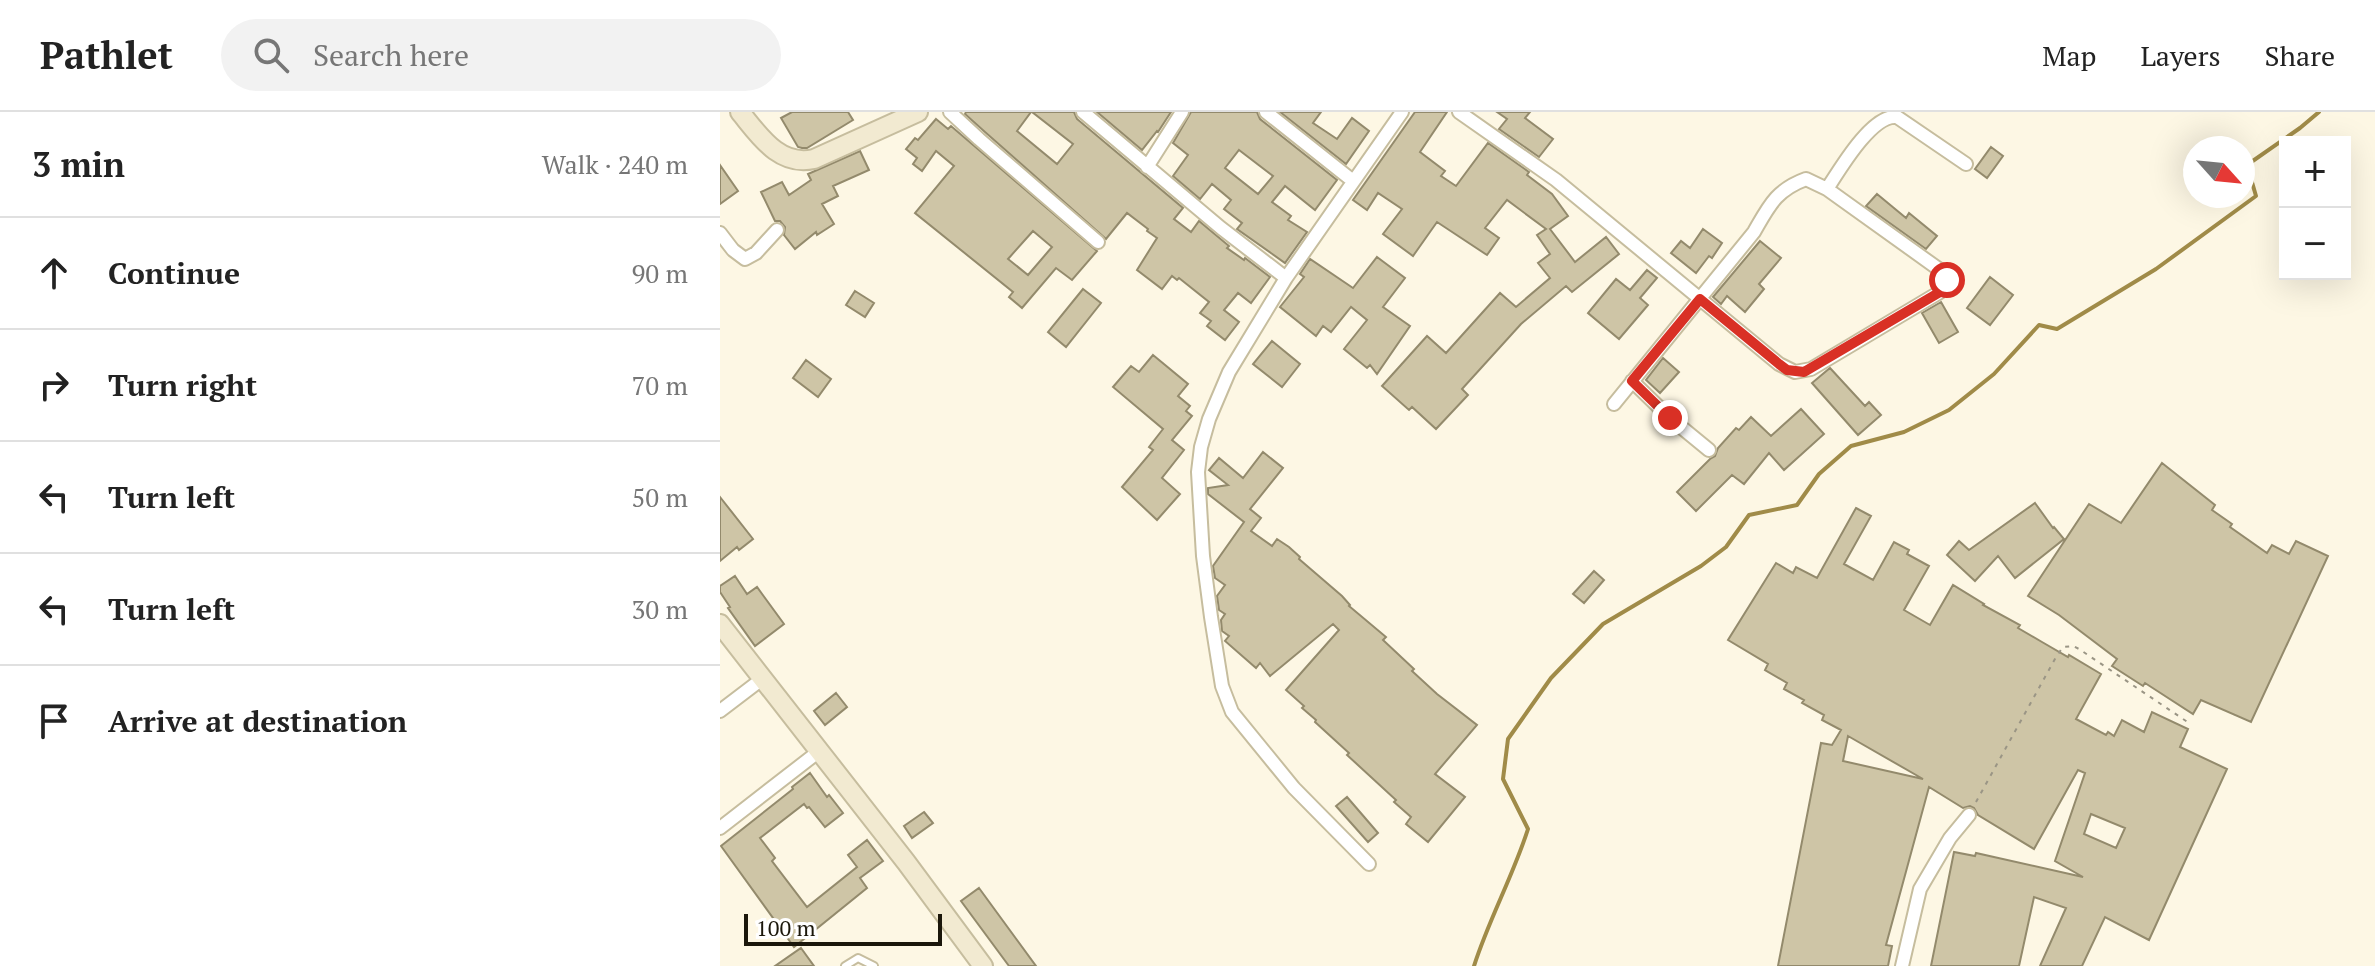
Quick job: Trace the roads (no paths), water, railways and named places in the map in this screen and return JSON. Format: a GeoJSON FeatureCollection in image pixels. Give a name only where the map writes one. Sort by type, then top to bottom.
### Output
{"type":"FeatureCollection","features":[{"type":"Feature","properties":{"kind":"street"},"geometry":{"type":"LineString","coordinates":[[740,112],[775,151],[805,161],[918,112]]}},
{"type":"Feature","properties":{"kind":"street"},"geometry":{"type":"LineString","coordinates":[[950,112],[1098,242]]}},
{"type":"Feature","properties":{"kind":"street"},"geometry":{"type":"LineString","coordinates":[[1083,112],[1221,228],[1286,278]]}},
{"type":"Feature","properties":{"kind":"street"},"geometry":{"type":"LineString","coordinates":[[1147,167],[1182,112]]}},
{"type":"Feature","properties":{"kind":"street"},"geometry":{"type":"LineString","coordinates":[[1266,112],[1353,181]]}},
{"type":"Feature","properties":{"kind":"street"},"geometry":{"type":"LineString","coordinates":[[1369,864],[1294,788],[1232,712],[1222,686],[1211,617],[1203,556],[1198,472],[1201,447],[1223,384],[1286,278],[1402,112]]}},
{"type":"Feature","properties":{"kind":"street"},"geometry":{"type":"LineString","coordinates":[[1459,112],[1556,180],[1700,299],[1779,364],[1787,370],[1804,372],[1940,292],[1947,280],[1940,270],[1827,189],[1806,179],[1789,186],[1770,204],[1754,232],[1700,299],[1632,381],[1614,404]]}},
{"type":"Feature","properties":{"kind":"street"},"geometry":{"type":"LineString","coordinates":[[1827,189],[1860,141],[1888,116],[1897,117],[1966,164]]}},
{"type":"Feature","properties":{"kind":"street"},"geometry":{"type":"LineString","coordinates":[[720,233],[733,250],[745,259],[756,253],[777,230]]}},
{"type":"Feature","properties":{"kind":"street"},"geometry":{"type":"LineString","coordinates":[[1632,381],[1709,450]]}},
{"type":"Feature","properties":{"kind":"street"},"geometry":{"type":"LineString","coordinates":[[720,624],[983,966]]}},
{"type":"Feature","properties":{"kind":"street"},"geometry":{"type":"LineString","coordinates":[[720,711],[762,679]]}},
{"type":"Feature","properties":{"kind":"street"},"geometry":{"type":"LineString","coordinates":[[720,828],[818,752]]}},
{"type":"Feature","properties":{"kind":"street"},"geometry":{"type":"LineString","coordinates":[[1902,966],[1920,889],[1950,838],[1969,815]]}},
{"type":"Feature","properties":{"kind":"lane"},"geometry":{"type":"LineString","coordinates":[[845,966],[858,958],[874,966]]}},
{"type":"Feature","properties":{"kind":"waterway"},"geometry":{"type":"LineString","coordinates":[[1474,966],[1528,829],[1503,779],[1508,739],[1551,678],[1603,624],[1701,566],[1726,547],[1749,515],[1797,505],[1819,474],[1851,446],[1904,432],[1949,410],[1994,374],[2039,325],[2057,329],[2156,269],[2256,196],[2247,165],[2319,112]]}}]}
